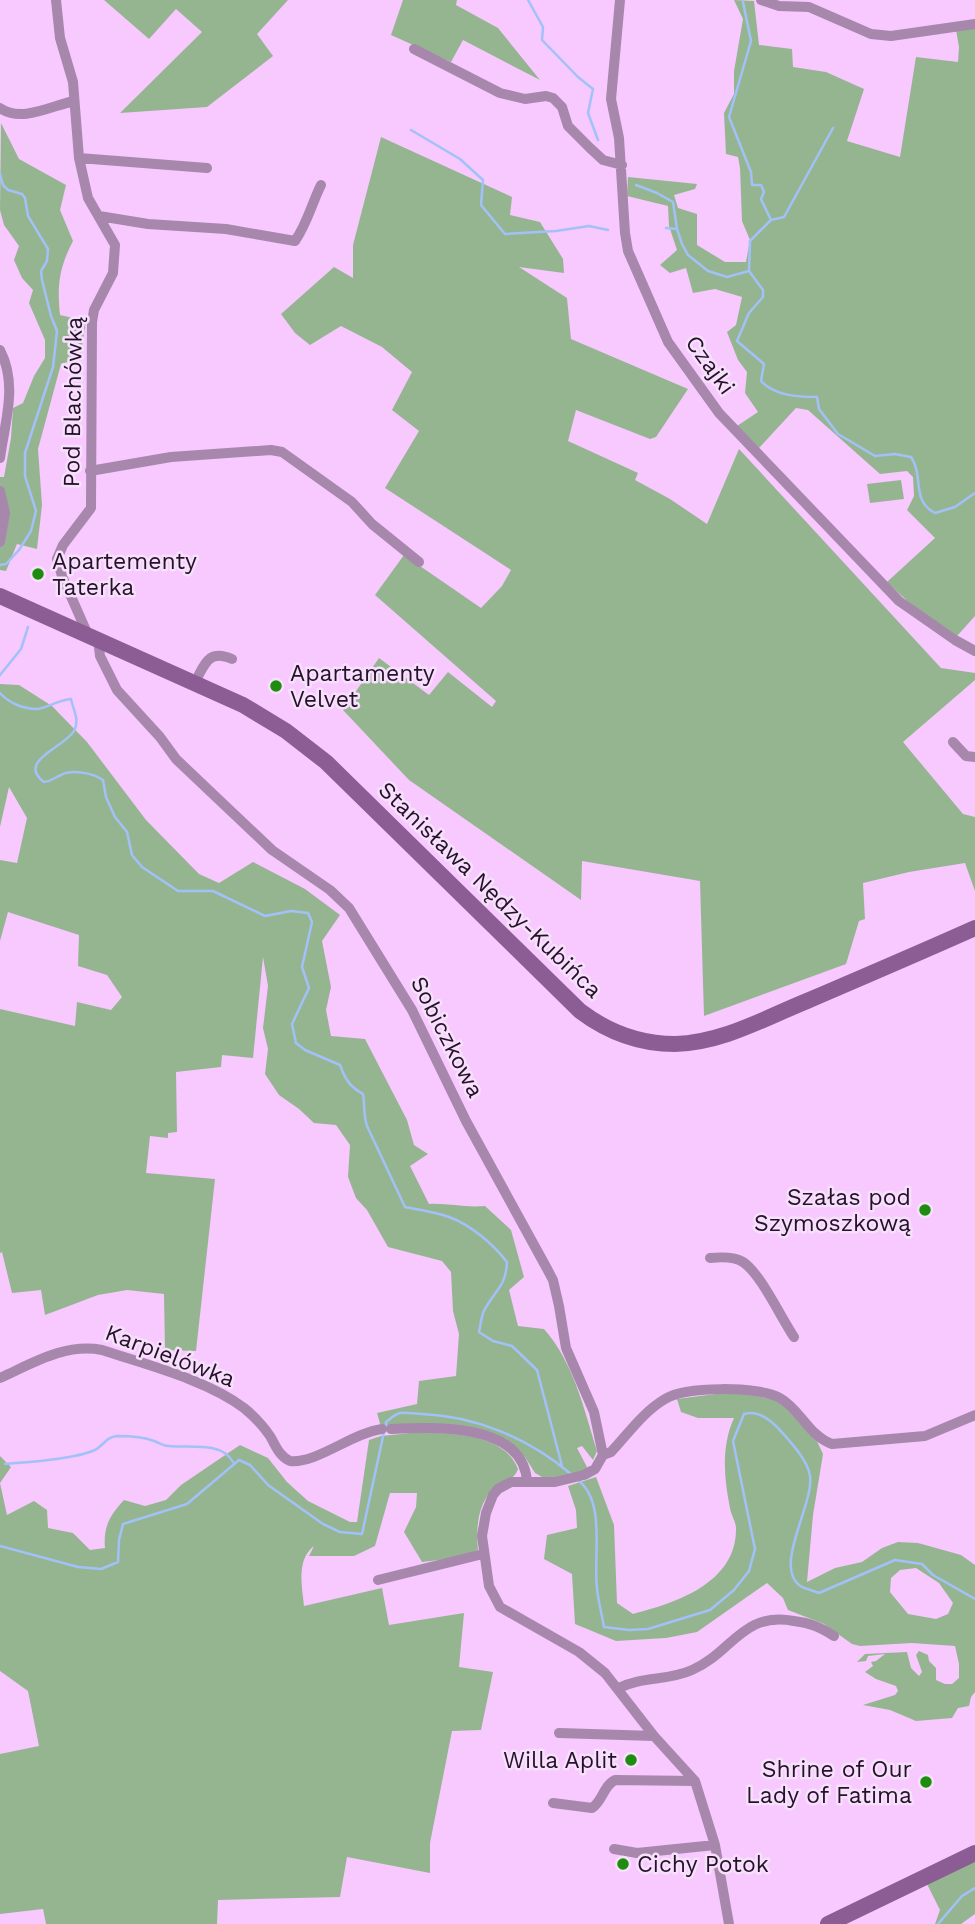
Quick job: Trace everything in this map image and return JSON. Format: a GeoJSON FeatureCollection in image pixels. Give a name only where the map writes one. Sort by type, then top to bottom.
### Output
{"type":"FeatureCollection","features":[{"type":"Feature","properties":{"kind":"street","name":"Pod Blachówką"},"geometry":{"type":"LineString","coordinates":[[56,0],[57,26],[73,82],[79,158],[88,198],[112,237],[116,254],[113,273],[94,310],[92,322],[91,508],[63,545],[57,559],[62,576],[93,637]]}},
{"type":"Feature","properties":{"kind":"street","name":"Czajki"},"geometry":{"type":"LineString","coordinates":[[621,0],[611,99],[619,138],[628,251],[668,342],[708,400],[898,601],[975,651]]}},
{"type":"Feature","properties":{"kind":"street"},"geometry":{"type":"LineString","coordinates":[[761,0],[779,6],[809,7],[871,34],[891,36],[975,24]]}},
{"type":"Feature","properties":{"kind":"street"},"geometry":{"type":"LineString","coordinates":[[414,49],[499,93],[525,99],[546,96],[553,98],[562,107],[568,126],[590,148],[603,160],[622,165]]}},
{"type":"Feature","properties":{"kind":"street"},"geometry":{"type":"LineString","coordinates":[[0,108],[8,114],[17,115],[74,101]]}},
{"type":"Feature","properties":{"kind":"street"},"geometry":{"type":"LineString","coordinates":[[79,158],[207,168]]}},
{"type":"Feature","properties":{"kind":"street"},"geometry":{"type":"LineString","coordinates":[[99,216],[148,224],[226,229],[296,242],[321,185]]}},
{"type":"Feature","properties":{"kind":"street"},"geometry":{"type":"LineString","coordinates":[[0,350],[4,357],[11,397],[0,458]]}},
{"type":"Feature","properties":{"kind":"street"},"geometry":{"type":"LineString","coordinates":[[90,471],[171,457],[271,450],[282,452],[352,502],[372,524],[419,562]]}},
{"type":"Feature","properties":{"kind":"street"},"geometry":{"type":"LineString","coordinates":[[0,491],[5,513],[0,542]]}},
{"type":"Feature","properties":{"kind":"street","name":"Stanisława Nędzy-Kubińca"},"geometry":{"type":"LineString","coordinates":[[0,596],[195,682],[262,716],[326,762],[580,1011],[608,1029],[625,1036],[675,1044],[726,1035],[975,928]]}},
{"type":"Feature","properties":{"kind":"street","name":"Sobiczkowa"},"geometry":{"type":"LineString","coordinates":[[93,637],[117,690],[160,737],[176,759],[272,850],[330,890],[349,908],[394,977],[467,1121],[553,1280],[566,1348],[594,1412],[603,1455]]}},
{"type":"Feature","properties":{"kind":"street"},"geometry":{"type":"LineString","coordinates":[[195,682],[209,658],[217,655],[232,659]]}},
{"type":"Feature","properties":{"kind":"street"},"geometry":{"type":"LineString","coordinates":[[953,742],[966,755],[975,757]]}},
{"type":"Feature","properties":{"kind":"street"},"geometry":{"type":"LineString","coordinates":[[710,1258],[723,1256],[741,1261],[752,1271],[794,1338]]}},
{"type":"Feature","properties":{"kind":"street","name":"Karpielówka"},"geometry":{"type":"LineString","coordinates":[[0,1378],[62,1351],[89,1347],[195,1383],[232,1401],[262,1426],[279,1452],[290,1461],[307,1459],[364,1433],[434,1427],[481,1434],[495,1440],[513,1452],[525,1469],[527,1482]]}},
{"type":"Feature","properties":{"kind":"street"},"geometry":{"type":"LineString","coordinates":[[729,1924],[715,1845],[695,1780],[654,1736],[619,1688],[586,1657],[500,1607],[489,1586],[483,1555],[483,1525],[492,1495],[507,1483],[560,1481],[583,1475],[595,1469],[603,1455],[611,1452],[648,1412],[666,1398],[702,1391],[765,1391],[784,1401],[805,1424],[832,1444],[925,1436],[975,1415]]}},
{"type":"Feature","properties":{"kind":"street"},"geometry":{"type":"LineString","coordinates":[[378,1580],[483,1555]]}},
{"type":"Feature","properties":{"kind":"street"},"geometry":{"type":"LineString","coordinates":[[619,1688],[636,1680],[683,1674],[695,1669],[744,1630],[762,1621],[782,1618],[818,1625],[834,1636]]}},
{"type":"Feature","properties":{"kind":"street"},"geometry":{"type":"LineString","coordinates":[[559,1733],[654,1736]]}},
{"type":"Feature","properties":{"kind":"street"},"geometry":{"type":"LineString","coordinates":[[552,1803],[592,1808],[615,1780],[695,1780]]}},
{"type":"Feature","properties":{"kind":"street"},"geometry":{"type":"LineString","coordinates":[[614,1849],[637,1853],[715,1845]]}},
{"type":"Feature","properties":{"kind":"street"},"geometry":{"type":"LineString","coordinates":[[828,1924],[975,1853]]}},
{"type":"Feature","properties":{"kind":"green space"},"geometry":{"type":"Polygon","coordinates":[[[104,0],[288,0],[257,34],[273,56],[207,107],[120,113],[202,32],[176,9],[149,39],[104,0]]]}},
{"type":"Feature","properties":{"kind":"green space"},"geometry":{"type":"Polygon","coordinates":[[[403,0],[457,0],[456,5],[498,28],[540,80],[463,40],[451,62],[391,35],[403,0]]]}},
{"type":"Feature","properties":{"kind":"green space"},"geometry":{"type":"Polygon","coordinates":[[[734,0],[754,1],[759,45],[792,49],[793,67],[826,72],[864,89],[847,141],[900,157],[916,57],[958,62],[959,47],[955,24],[975,23],[975,616],[957,636],[916,609],[887,582],[935,538],[907,510],[914,496],[913,477],[907,471],[880,474],[808,410],[796,408],[759,448],[737,426],[758,412],[745,393],[747,372],[738,360],[727,332],[736,325],[742,297],[715,289],[693,293],[686,268],[670,273],[660,265],[677,250],[669,226],[668,206],[627,196],[628,177],[697,184],[695,189],[674,195],[678,208],[697,214],[697,245],[725,262],[746,262],[750,240],[742,221],[740,168],[738,157],[726,154],[724,113],[734,94],[734,71],[743,19],[734,0]]]}},
{"type":"Feature","properties":{"kind":"green space"},"geometry":{"type":"Polygon","coordinates":[[[1,123],[19,159],[66,185],[60,210],[73,241],[60,277],[60,315],[86,321],[80,358],[61,364],[38,449],[42,505],[37,549],[17,544],[6,571],[0,570],[0,477],[4,477],[13,408],[23,403],[45,358],[45,340],[29,303],[33,290],[22,278],[14,260],[19,246],[4,225],[0,210],[1,123]]]}},
{"type":"Feature","properties":{"kind":"green space"},"geometry":{"type":"Polygon","coordinates":[[[381,137],[512,197],[510,215],[540,222],[563,259],[564,273],[519,267],[567,298],[571,339],[688,389],[656,437],[650,439],[576,410],[568,441],[638,473],[635,480],[707,524],[739,449],[941,668],[975,673],[975,680],[903,742],[963,814],[975,817],[975,891],[965,863],[863,883],[865,919],[859,921],[846,964],[704,1016],[700,881],[582,861],[581,900],[409,780],[343,710],[379,658],[429,695],[448,672],[492,707],[496,701],[375,595],[404,555],[481,608],[502,586],[511,570],[385,488],[419,431],[392,410],[412,372],[382,347],[341,326],[310,345],[295,333],[281,314],[334,267],[353,278],[353,245],[381,137]]]}},
{"type":"Feature","properties":{"kind":"green space"},"geometry":{"type":"Polygon","coordinates":[[[901,480],[904,499],[870,503],[867,484],[901,480]]]}},
{"type":"Feature","properties":{"kind":"green space"},"geometry":{"type":"Polygon","coordinates":[[[0,684],[19,685],[52,706],[87,742],[146,820],[199,874],[219,883],[253,862],[305,889],[340,915],[322,941],[331,987],[326,1010],[331,1036],[365,1039],[407,1120],[414,1145],[428,1154],[410,1166],[429,1204],[485,1206],[511,1230],[524,1277],[509,1290],[518,1326],[544,1329],[571,1371],[597,1451],[593,1460],[582,1446],[577,1448],[588,1469],[560,1478],[544,1478],[535,1473],[525,1457],[505,1440],[401,1425],[381,1427],[377,1413],[417,1404],[419,1381],[456,1376],[459,1334],[453,1311],[451,1272],[442,1261],[388,1247],[367,1210],[356,1198],[348,1177],[350,1145],[336,1125],[314,1123],[279,1095],[265,1074],[268,1049],[263,1028],[268,986],[263,957],[253,1058],[222,1055],[221,1067],[176,1072],[177,1132],[168,1133],[168,1138],[150,1136],[146,1173],[215,1179],[196,1351],[165,1350],[164,1294],[127,1290],[98,1295],[45,1315],[41,1290],[12,1293],[2,1252],[0,1253],[0,1009],[75,1026],[77,1002],[111,1010],[122,997],[107,975],[78,966],[79,935],[8,912],[0,941],[0,860],[17,863],[27,818],[9,787],[0,827],[0,684]]]}},
{"type":"Feature","properties":{"kind":"green space"},"geometry":{"type":"Polygon","coordinates":[[[731,1392],[784,1401],[815,1437],[823,1454],[813,1515],[807,1582],[835,1568],[862,1562],[882,1548],[898,1542],[918,1543],[961,1555],[975,1565],[975,1692],[969,1706],[958,1708],[952,1718],[916,1721],[890,1710],[863,1705],[895,1695],[898,1691],[896,1686],[865,1672],[873,1666],[871,1662],[885,1654],[868,1656],[866,1661],[857,1662],[865,1654],[907,1652],[911,1668],[919,1676],[922,1672],[916,1655],[919,1651],[928,1655],[929,1661],[936,1668],[936,1680],[952,1684],[959,1678],[955,1646],[912,1643],[860,1646],[852,1644],[824,1624],[788,1610],[783,1598],[767,1583],[697,1632],[666,1638],[616,1641],[575,1624],[572,1574],[544,1559],[547,1535],[577,1528],[576,1510],[568,1486],[596,1477],[614,1525],[617,1603],[633,1614],[667,1604],[701,1588],[726,1563],[734,1547],[736,1528],[728,1497],[725,1451],[734,1418],[698,1418],[681,1412],[677,1399],[731,1392]],[[916,1568],[900,1570],[891,1578],[890,1592],[908,1614],[936,1619],[948,1614],[953,1603],[939,1583],[916,1568]]]}},
{"type":"Feature","properties":{"kind":"green space"},"geometry":{"type":"Polygon","coordinates":[[[421,1432],[462,1435],[490,1442],[511,1457],[518,1469],[516,1473],[490,1493],[479,1515],[478,1550],[456,1558],[422,1562],[404,1532],[416,1507],[417,1493],[390,1493],[375,1546],[354,1556],[309,1556],[314,1546],[302,1566],[304,1606],[382,1588],[389,1625],[464,1613],[459,1667],[493,1672],[481,1730],[452,1731],[430,1843],[430,1873],[347,1857],[340,1897],[218,1900],[217,1924],[46,1924],[43,1909],[0,1914],[0,1754],[39,1746],[28,1691],[0,1671],[0,1483],[7,1515],[34,1501],[47,1510],[48,1528],[73,1533],[90,1550],[105,1548],[108,1522],[124,1500],[145,1506],[166,1500],[181,1485],[240,1445],[268,1458],[287,1482],[308,1501],[350,1522],[357,1522],[369,1440],[381,1436],[421,1432]]]}},
{"type":"Feature","properties":{"kind":"green space"},"geometry":{"type":"Polygon","coordinates":[[[0,1456],[11,1467],[0,1483],[0,1456]]]}},
{"type":"Feature","properties":{"kind":"green space"},"geometry":{"type":"Polygon","coordinates":[[[975,1859],[975,1914],[961,1924],[935,1924],[940,1910],[926,1882],[975,1859]]]}},
{"type":"Feature","properties":{"kind":"waterway"},"geometry":{"type":"LineString","coordinates":[[528,0],[543,27],[542,40],[593,89],[588,113],[598,140]]}},
{"type":"Feature","properties":{"kind":"waterway"},"geometry":{"type":"LineString","coordinates":[[743,2],[751,41],[729,117],[751,172],[752,185],[761,185],[764,192],[761,199],[771,220],[750,241],[749,270]]}},
{"type":"Feature","properties":{"kind":"waterway"},"geometry":{"type":"LineString","coordinates":[[771,220],[784,217],[833,128]]}},
{"type":"Feature","properties":{"kind":"waterway"},"geometry":{"type":"LineString","coordinates":[[411,130],[460,159],[483,180],[481,205],[505,234],[589,226],[608,230]]}},
{"type":"Feature","properties":{"kind":"waterway"},"geometry":{"type":"LineString","coordinates":[[0,174],[3,185],[8,190],[22,194],[25,198],[28,216],[48,249],[47,261],[41,271],[57,331],[53,367],[25,453],[25,476],[36,511],[31,531],[19,550],[6,564],[0,565]]}},
{"type":"Feature","properties":{"kind":"waterway"},"geometry":{"type":"LineString","coordinates":[[636,185],[673,202],[677,229],[688,255],[708,271],[727,277],[749,271],[763,290],[763,297],[749,313],[737,341],[764,364],[761,381],[780,393],[817,397],[819,409],[838,434],[875,456],[895,454],[911,457],[917,472],[920,495],[923,502],[935,513],[955,507],[975,493]]}},
{"type":"Feature","properties":{"kind":"waterway"},"geometry":{"type":"LineString","coordinates":[[666,228],[677,229]]}},
{"type":"Feature","properties":{"kind":"waterway"},"geometry":{"type":"LineString","coordinates":[[0,675],[21,649],[28,627]]}},
{"type":"Feature","properties":{"kind":"waterway"},"geometry":{"type":"LineString","coordinates":[[0,693],[12,702],[32,709],[71,699],[76,727],[69,737],[39,761],[37,774],[44,782],[71,772],[88,774],[103,780],[106,797],[115,817],[127,832],[132,855],[142,867],[178,891],[213,891],[265,916],[291,911],[308,913],[312,922],[302,967],[309,988],[292,1024],[296,1043],[305,1050],[340,1065],[348,1082],[363,1094],[367,1126],[405,1207],[457,1220],[488,1242],[507,1262],[503,1282],[484,1311],[479,1332],[493,1341],[512,1346],[537,1370],[562,1466]]}},
{"type":"Feature","properties":{"kind":"waterway"},"geometry":{"type":"LineString","coordinates":[[386,1426],[386,1422],[402,1413],[463,1419],[520,1440],[571,1474]]}},
{"type":"Feature","properties":{"kind":"waterway"},"geometry":{"type":"LineString","coordinates":[[579,1481],[593,1503],[596,1516],[596,1575],[604,1627],[648,1629],[710,1610],[734,1590],[749,1571],[755,1549],[733,1441],[744,1414],[749,1413],[762,1416],[787,1437],[806,1463],[810,1476],[810,1488],[791,1563],[792,1576],[799,1585],[819,1593],[895,1560],[922,1564],[933,1575],[975,1599]]}},
{"type":"Feature","properties":{"kind":"waterway"},"geometry":{"type":"LineString","coordinates":[[0,1546],[78,1567],[101,1569],[118,1562],[123,1524],[187,1504],[239,1460],[250,1465],[268,1485],[323,1524],[340,1532],[362,1534],[384,1432]]}},
{"type":"Feature","properties":{"kind":"waterway"},"geometry":{"type":"LineString","coordinates":[[5,1464],[76,1456],[95,1450],[117,1436],[146,1439],[167,1446],[213,1448],[228,1455],[233,1462]]}},
{"type":"Feature","properties":{"kind":"waterway"},"geometry":{"type":"LineString","coordinates":[[938,1924],[962,1896],[975,1888]]}},
{"type":"Feature","properties":{"kind":"place","name":"Apartementy Taterka"},"geometry":{"type":"Point","coordinates":[38,574]}},
{"type":"Feature","properties":{"kind":"place","name":"Apartamenty Velvet"},"geometry":{"type":"Point","coordinates":[276,686]}},
{"type":"Feature","properties":{"kind":"place","name":"Szałas pod Szymoszkową"},"geometry":{"type":"Point","coordinates":[925,1210]}},
{"type":"Feature","properties":{"kind":"place","name":"Willa Aplit"},"geometry":{"type":"Point","coordinates":[631,1760]}},
{"type":"Feature","properties":{"kind":"place","name":"Shrine of Our Lady of Fatima"},"geometry":{"type":"Point","coordinates":[926,1782]}},
{"type":"Feature","properties":{"kind":"place","name":"Cichy Potok"},"geometry":{"type":"Point","coordinates":[623,1864]}}]}
